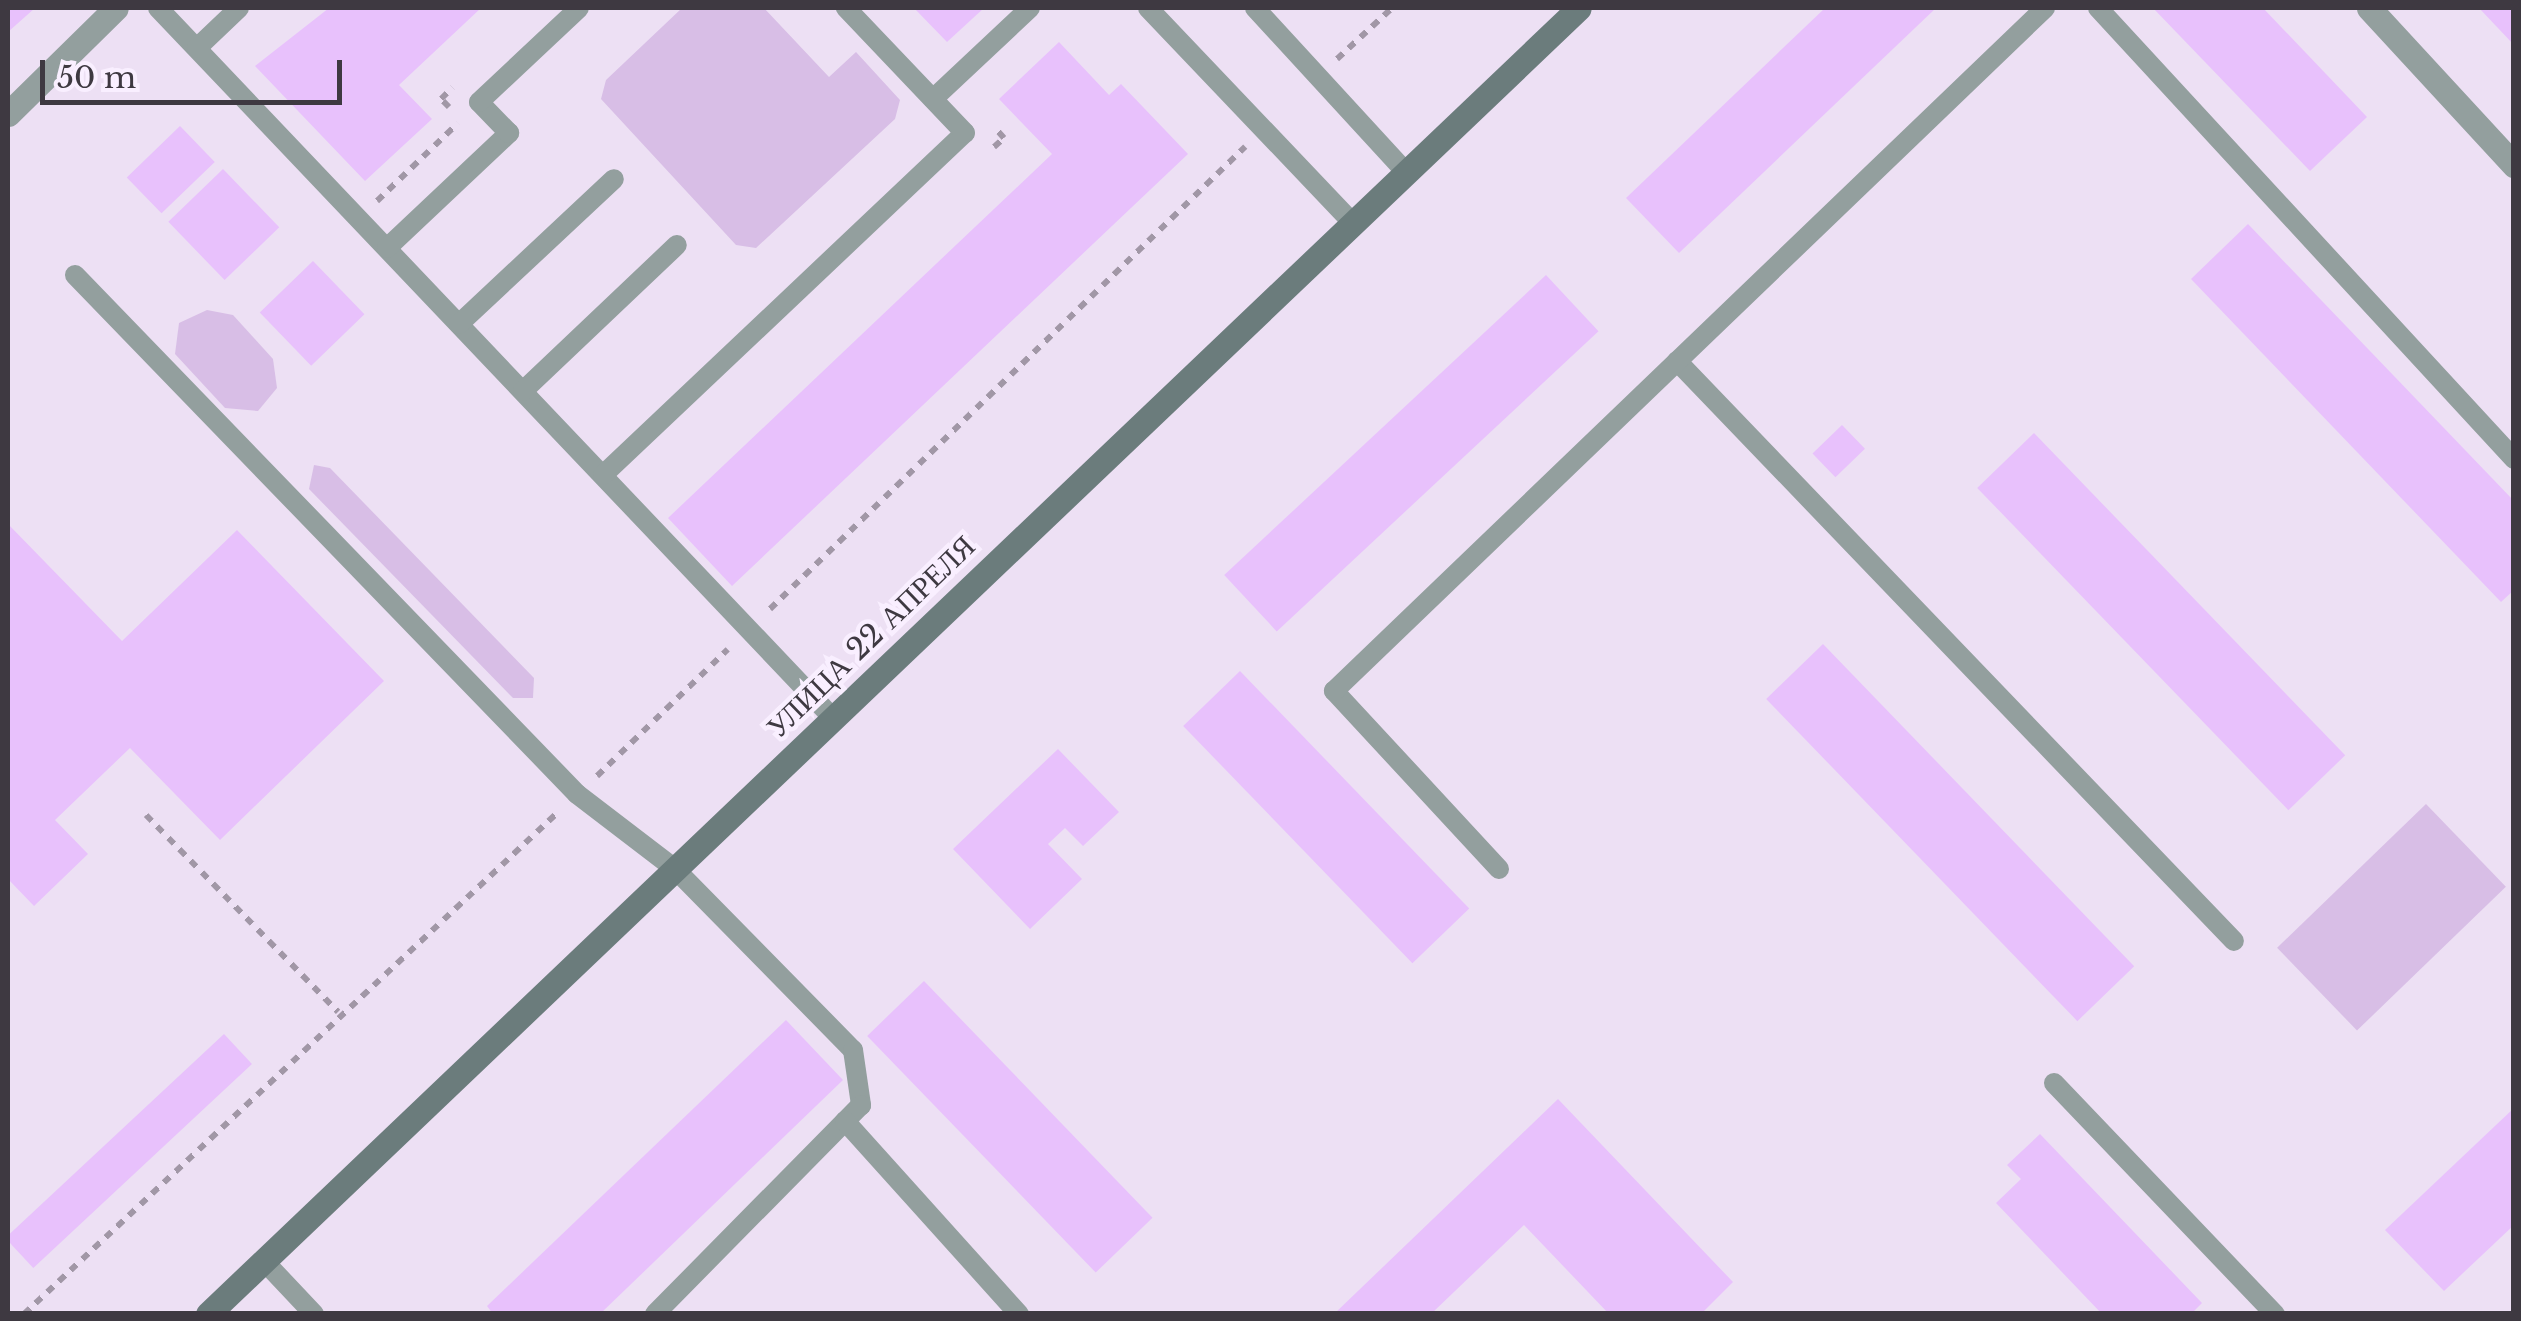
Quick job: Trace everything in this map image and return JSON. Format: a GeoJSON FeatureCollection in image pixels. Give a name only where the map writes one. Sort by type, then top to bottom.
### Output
{"type":"FeatureCollection","features":[{"type":"Feature","properties":{"kind":"main road","name":"УЛИЦА 22 АПРЕЛЯ"},"geometry":{"type":"LineString","coordinates":[[208,1314],[1579,8]]}},
{"type":"Feature","properties":{"kind":"street"},"geometry":{"type":"LineString","coordinates":[[8,114],[116,8]]}},
{"type":"Feature","properties":{"kind":"street"},"geometry":{"type":"LineString","coordinates":[[2369,8],[2514,165]]}},
{"type":"Feature","properties":{"kind":"lane"},"geometry":{"type":"LineString","coordinates":[[158,8],[833,718]]}},
{"type":"Feature","properties":{"kind":"lane"},"geometry":{"type":"LineString","coordinates":[[197,48],[240,8]]}},
{"type":"Feature","properties":{"kind":"lane"},"geometry":{"type":"LineString","coordinates":[[387,248],[509,133],[479,102],[579,8]]}},
{"type":"Feature","properties":{"kind":"lane"},"geometry":{"type":"LineString","coordinates":[[603,475],[964,132],[846,8]]}},
{"type":"Feature","properties":{"kind":"lane"},"geometry":{"type":"LineString","coordinates":[[933,99],[1030,8]]}},
{"type":"Feature","properties":{"kind":"lane"},"geometry":{"type":"LineString","coordinates":[[1148,8],[1353,223]]}},
{"type":"Feature","properties":{"kind":"lane"},"geometry":{"type":"LineString","coordinates":[[1255,8],[1406,172]]}},
{"type":"Feature","properties":{"kind":"lane"},"geometry":{"type":"LineString","coordinates":[[1499,869],[1334,691],[2045,8]]}},
{"type":"Feature","properties":{"kind":"lane"},"geometry":{"type":"LineString","coordinates":[[2098,8],[2514,459]]}},
{"type":"Feature","properties":{"kind":"lane"},"geometry":{"type":"LineString","coordinates":[[459,324],[614,179]]}},
{"type":"Feature","properties":{"kind":"lane"},"geometry":{"type":"LineString","coordinates":[[523,392],[677,245]]}},
{"type":"Feature","properties":{"kind":"lane"},"geometry":{"type":"LineString","coordinates":[[75,275],[577,794],[675,869],[854,1050],[861,1105],[655,1314]]}},
{"type":"Feature","properties":{"kind":"lane"},"geometry":{"type":"LineString","coordinates":[[1678,362],[2234,941]]}},
{"type":"Feature","properties":{"kind":"lane"},"geometry":{"type":"LineString","coordinates":[[2054,1083],[2274,1314]]}},
{"type":"Feature","properties":{"kind":"lane"},"geometry":{"type":"LineString","coordinates":[[845,1121],[1019,1314]]}},
{"type":"Feature","properties":{"kind":"lane"},"geometry":{"type":"LineString","coordinates":[[264,1260],[314,1314]]}},
{"type":"Feature","properties":{"kind":"path"},"geometry":{"type":"LineString","coordinates":[[1318,76],[1392,8]]}},
{"type":"Feature","properties":{"kind":"path"},"geometry":{"type":"LineString","coordinates":[[24,1314],[338,1012],[577,794],[1264,129]]}},
{"type":"Feature","properties":{"kind":"path"},"geometry":{"type":"LineString","coordinates":[[146,815],[338,1012]]}},
{"type":"Feature","properties":{"kind":"shaded area"},"geometry":{"type":"Polygon","coordinates":[[[682,8],[764,8],[829,77],[856,52],[900,100],[895,119],[756,248],[736,245],[601,99],[606,80],[682,8]]]}},
{"type":"Feature","properties":{"kind":"shaded area"},"geometry":{"type":"Polygon","coordinates":[[[207,310],[233,315],[273,359],[277,388],[258,411],[225,408],[175,354],[179,323],[207,310]]]}},
{"type":"Feature","properties":{"kind":"shaded area"},"geometry":{"type":"Polygon","coordinates":[[[314,465],[330,468],[534,678],[533,698],[513,698],[309,489],[314,465]]]}},
{"type":"Feature","properties":{"kind":"shaded area"},"geometry":{"type":"Polygon","coordinates":[[[2426,804],[2506,887],[2357,1031],[2277,948],[2426,804]]]}},
{"type":"Feature","properties":{"kind":"building"},"geometry":{"type":"Polygon","coordinates":[[[8,8],[35,8],[8,32],[8,8]]]}},
{"type":"Feature","properties":{"kind":"building"},"geometry":{"type":"Polygon","coordinates":[[[329,8],[481,8],[399,85],[432,119],[365,181],[255,66],[329,8]]]}},
{"type":"Feature","properties":{"kind":"building"},"geometry":{"type":"Polygon","coordinates":[[[914,8],[984,8],[947,42],[914,8]]]}},
{"type":"Feature","properties":{"kind":"building"},"geometry":{"type":"Polygon","coordinates":[[[1825,8],[1936,8],[1679,253],[1626,198],[1825,8]]]}},
{"type":"Feature","properties":{"kind":"building"},"geometry":{"type":"Polygon","coordinates":[[[2153,8],[2263,8],[2367,117],[2310,171],[2153,8]]]}},
{"type":"Feature","properties":{"kind":"building"},"geometry":{"type":"Polygon","coordinates":[[[2479,8],[2514,8],[2514,45],[2479,8]]]}},
{"type":"Feature","properties":{"kind":"building"},"geometry":{"type":"Polygon","coordinates":[[[1059,42],[1109,95],[1121,84],[1188,154],[732,586],[668,518],[1052,154],[999,99],[1059,42]]]}},
{"type":"Feature","properties":{"kind":"building"},"geometry":{"type":"Polygon","coordinates":[[[180,126],[215,162],[162,213],[127,177],[180,126]]]}},
{"type":"Feature","properties":{"kind":"building"},"geometry":{"type":"Polygon","coordinates":[[[223,169],[279,227],[225,280],[168,222],[223,169]]]}},
{"type":"Feature","properties":{"kind":"building"},"geometry":{"type":"Polygon","coordinates":[[[2248,224],[2514,501],[2514,590],[2501,602],[2191,279],[2248,224]]]}},
{"type":"Feature","properties":{"kind":"building"},"geometry":{"type":"Polygon","coordinates":[[[313,261],[364,314],[311,366],[260,312],[313,261]]]}},
{"type":"Feature","properties":{"kind":"building"},"geometry":{"type":"Polygon","coordinates":[[[1546,275],[1599,331],[1277,631],[1224,575],[1546,275]]]}},
{"type":"Feature","properties":{"kind":"building"},"geometry":{"type":"Polygon","coordinates":[[[1842,425],[1865,449],[1835,477],[1813,453],[1842,425]]]}},
{"type":"Feature","properties":{"kind":"building"},"geometry":{"type":"Polygon","coordinates":[[[2034,433],[2345,755],[2288,810],[1977,488],[2034,433]]]}},
{"type":"Feature","properties":{"kind":"building"},"geometry":{"type":"Polygon","coordinates":[[[8,524],[122,641],[237,530],[384,681],[220,840],[130,748],[55,820],[88,854],[34,906],[8,879],[8,524]]]}},
{"type":"Feature","properties":{"kind":"building"},"geometry":{"type":"Polygon","coordinates":[[[1823,644],[2134,966],[2077,1021],[1766,699],[1823,644]]]}},
{"type":"Feature","properties":{"kind":"building"},"geometry":{"type":"Polygon","coordinates":[[[1240,671],[1469,908],[1412,963],[1183,726],[1240,671]]]}},
{"type":"Feature","properties":{"kind":"building"},"geometry":{"type":"Polygon","coordinates":[[[1058,749],[1119,812],[1083,846],[1065,828],[1048,844],[1082,879],[1030,929],[953,849],[1058,749]]]}},
{"type":"Feature","properties":{"kind":"building"},"geometry":{"type":"Polygon","coordinates":[[[924,981],[1153,1218],[1096,1273],[867,1036],[924,981]]]}},
{"type":"Feature","properties":{"kind":"building"},"geometry":{"type":"Polygon","coordinates":[[[786,1020],[843,1080],[600,1314],[493,1314],[487,1306],[786,1020]]]}},
{"type":"Feature","properties":{"kind":"building"},"geometry":{"type":"Polygon","coordinates":[[[224,1034],[252,1064],[33,1268],[8,1241],[8,1235],[224,1034]]]}},
{"type":"Feature","properties":{"kind":"building"},"geometry":{"type":"Polygon","coordinates":[[[1558,1099],[1733,1282],[1701,1314],[1609,1314],[1524,1225],[1431,1314],[1334,1314],[1558,1099]]]}},
{"type":"Feature","properties":{"kind":"building"},"geometry":{"type":"Polygon","coordinates":[[[2514,1108],[2514,1225],[2444,1291],[2385,1230],[2514,1108]]]}},
{"type":"Feature","properties":{"kind":"building"},"geometry":{"type":"Polygon","coordinates":[[[2040,1134],[2202,1303],[2191,1314],[2102,1314],[1996,1203],[2021,1179],[2007,1165],[2040,1134]]]}}]}
